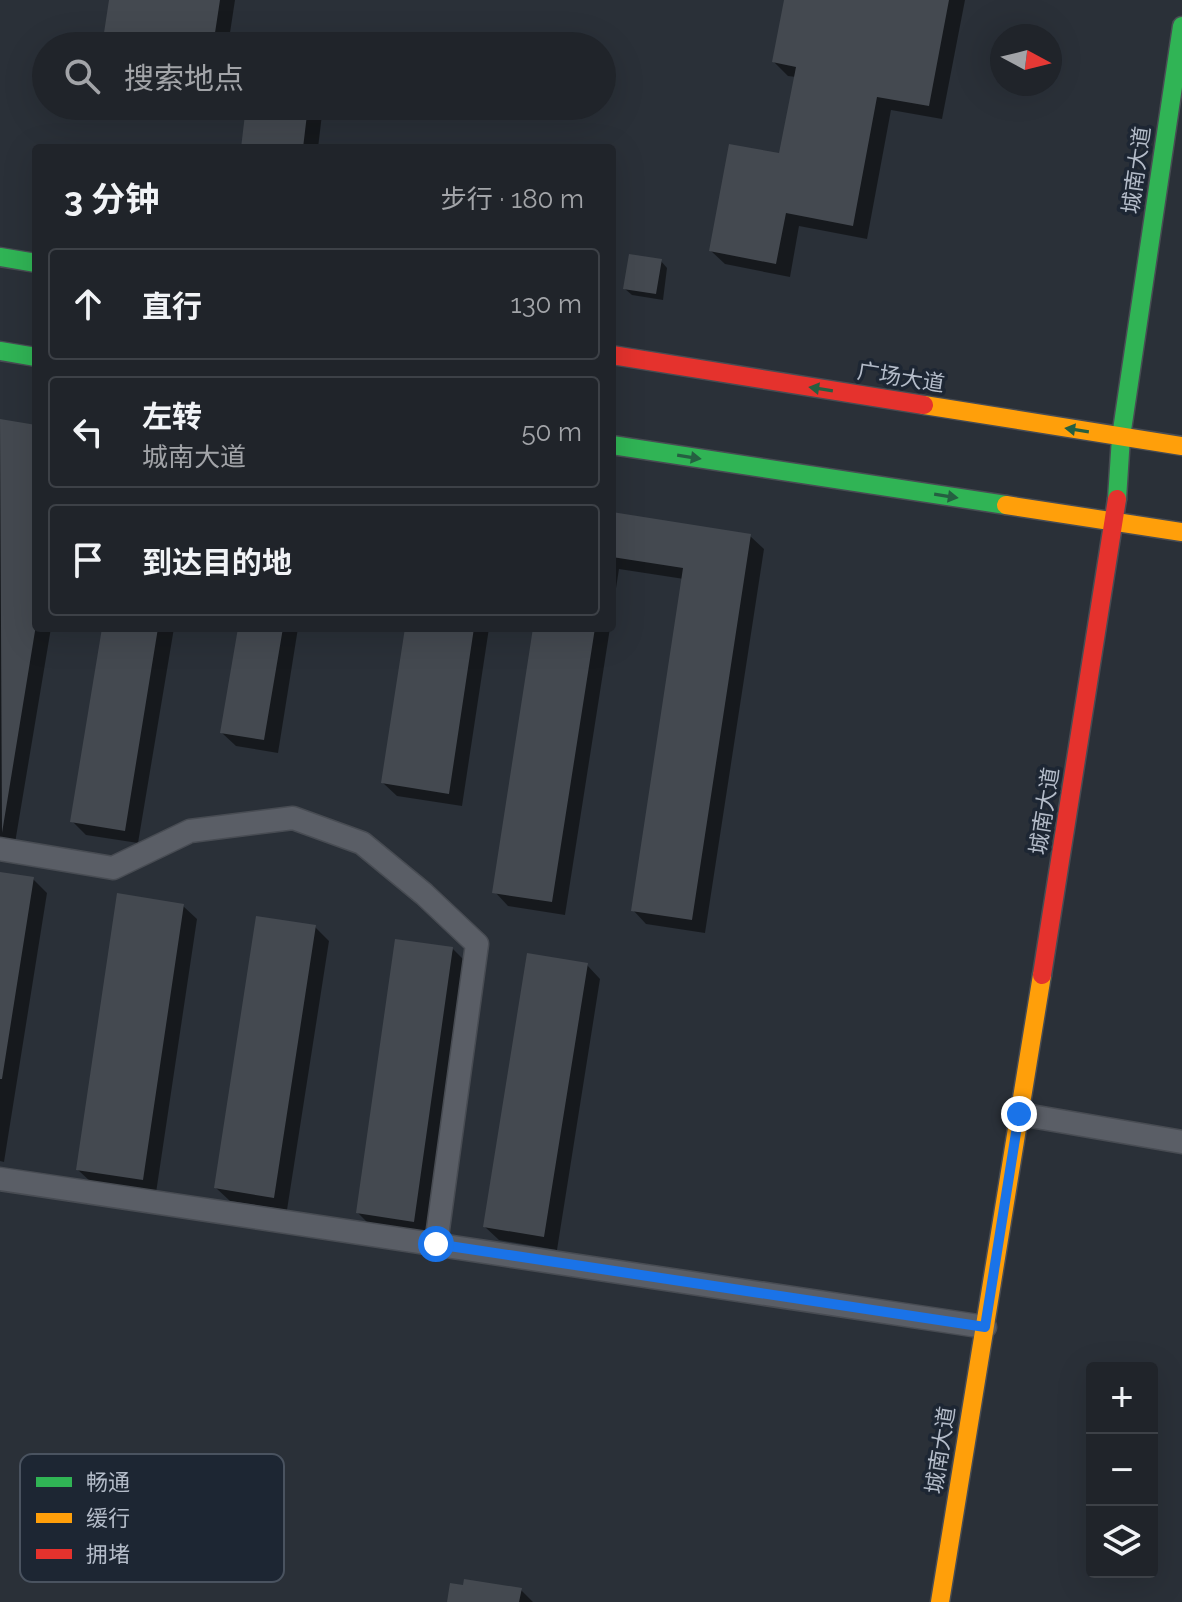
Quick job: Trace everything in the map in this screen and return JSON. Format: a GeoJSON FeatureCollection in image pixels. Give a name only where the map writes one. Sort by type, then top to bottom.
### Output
{"type":"FeatureCollection","features":[{"type":"Feature","properties":{"kind":"street","name":"城南大道"},"geometry":{"type":"LineString","coordinates":[[940,1602],[1115,522],[1121,437],[1182,26]]}},
{"type":"Feature","properties":{"kind":"street"},"geometry":{"type":"LineString","coordinates":[[0,257],[32,262]]}},
{"type":"Feature","properties":{"kind":"street"},"geometry":{"type":"LineString","coordinates":[[0,351],[32,356]]}},
{"type":"Feature","properties":{"kind":"street","name":"广场大道"},"geometry":{"type":"LineString","coordinates":[[616,356],[1182,446]]}},
{"type":"Feature","properties":{"kind":"street"},"geometry":{"type":"LineString","coordinates":[[616,446],[1182,532]]}},
{"type":"Feature","properties":{"kind":"street"},"geometry":{"type":"LineString","coordinates":[[0,849],[113,868],[190,831],[293,818],[362,843],[424,894],[477,944],[436,1244]]}},
{"type":"Feature","properties":{"kind":"street"},"geometry":{"type":"LineString","coordinates":[[1019,1114],[1182,1142]]}},
{"type":"Feature","properties":{"kind":"street"},"geometry":{"type":"LineString","coordinates":[[0,1179],[985,1327]]}},
{"type":"Feature","properties":{"kind":"building"},"geometry":{"type":"Polygon","coordinates":[[[109,0],[220,0],[215,32],[104,32],[109,0]]]}},
{"type":"Feature","properties":{"kind":"building"},"geometry":{"type":"Polygon","coordinates":[[[784,0],[949,0],[929,106],[877,97],[853,226],[786,213],[776,264],[709,251],[729,144],[779,153],[796,67],[772,62],[784,0]]]}},
{"type":"Feature","properties":{"kind":"building"},"geometry":{"type":"Polygon","coordinates":[[[244,120],[306,120],[303,144],[241,144],[244,120]]]}},
{"type":"Feature","properties":{"kind":"building"},"geometry":{"type":"Polygon","coordinates":[[[629,254],[662,259],[656,294],[623,289],[629,254]]]}},
{"type":"Feature","properties":{"kind":"building"},"geometry":{"type":"Polygon","coordinates":[[[0,419],[32,424],[32,632],[35,632],[2,833],[0,419]]]}},
{"type":"Feature","properties":{"kind":"building"},"geometry":{"type":"Polygon","coordinates":[[[616,513],[751,534],[692,920],[631,911],[683,568],[616,558],[616,513]]]}},
{"type":"Feature","properties":{"kind":"building"},"geometry":{"type":"Polygon","coordinates":[[[101,632],[157,632],[125,831],[70,822],[101,632]]]}},
{"type":"Feature","properties":{"kind":"building"},"geometry":{"type":"Polygon","coordinates":[[[237,632],[282,632],[264,740],[220,733],[237,632]]]}},
{"type":"Feature","properties":{"kind":"building"},"geometry":{"type":"Polygon","coordinates":[[[404,632],[473,632],[449,794],[381,783],[404,632]]]}},
{"type":"Feature","properties":{"kind":"building"},"geometry":{"type":"Polygon","coordinates":[[[532,632],[594,632],[552,902],[492,893],[532,632]]]}},
{"type":"Feature","properties":{"kind":"building"},"geometry":{"type":"Polygon","coordinates":[[[0,872],[34,877],[2,1079],[0,1079],[0,872]]]}},
{"type":"Feature","properties":{"kind":"building"},"geometry":{"type":"Polygon","coordinates":[[[117,893],[184,904],[143,1180],[76,1170],[117,893]]]}},
{"type":"Feature","properties":{"kind":"building"},"geometry":{"type":"Polygon","coordinates":[[[256,916],[316,925],[274,1198],[214,1188],[256,916]]]}},
{"type":"Feature","properties":{"kind":"building"},"geometry":{"type":"Polygon","coordinates":[[[395,939],[453,947],[414,1222],[356,1213],[395,939]]]}},
{"type":"Feature","properties":{"kind":"building"},"geometry":{"type":"Polygon","coordinates":[[[527,953],[588,963],[544,1237],[483,1227],[527,953]]]}},
{"type":"Feature","properties":{"kind":"building"},"geometry":{"type":"Polygon","coordinates":[[[464,1579],[522,1588],[519,1602],[447,1602],[450,1583],[463,1585],[464,1579]]]}},
{"type":"Feature","properties":{"kind":"traffic: fast"},"geometry":{"type":"LineString","coordinates":[[1117,499],[1121,437],[1182,26]]}},
{"type":"Feature","properties":{"kind":"traffic: fast"},"geometry":{"type":"LineString","coordinates":[[0,257],[32,262]]}},
{"type":"Feature","properties":{"kind":"traffic: fast"},"geometry":{"type":"LineString","coordinates":[[0,351],[32,356]]}},
{"type":"Feature","properties":{"kind":"traffic: fast"},"geometry":{"type":"LineString","coordinates":[[616,446],[1006,505]]}},
{"type":"Feature","properties":{"kind":"traffic: slow"},"geometry":{"type":"LineString","coordinates":[[924,405],[1182,446]]}},
{"type":"Feature","properties":{"kind":"traffic: slow"},"geometry":{"type":"LineString","coordinates":[[1006,505],[1182,532]]}},
{"type":"Feature","properties":{"kind":"traffic: slow"},"geometry":{"type":"LineString","coordinates":[[940,1602],[1042,975]]}},
{"type":"Feature","properties":{"kind":"traffic: jam"},"geometry":{"type":"LineString","coordinates":[[616,356],[924,405]]}},
{"type":"Feature","properties":{"kind":"traffic: jam"},"geometry":{"type":"LineString","coordinates":[[1042,975],[1117,499]]}},
{"type":"Feature","properties":{"kind":"route"},"geometry":{"type":"LineString","coordinates":[[436,1244],[985,1327],[1019,1114]]}}]}
